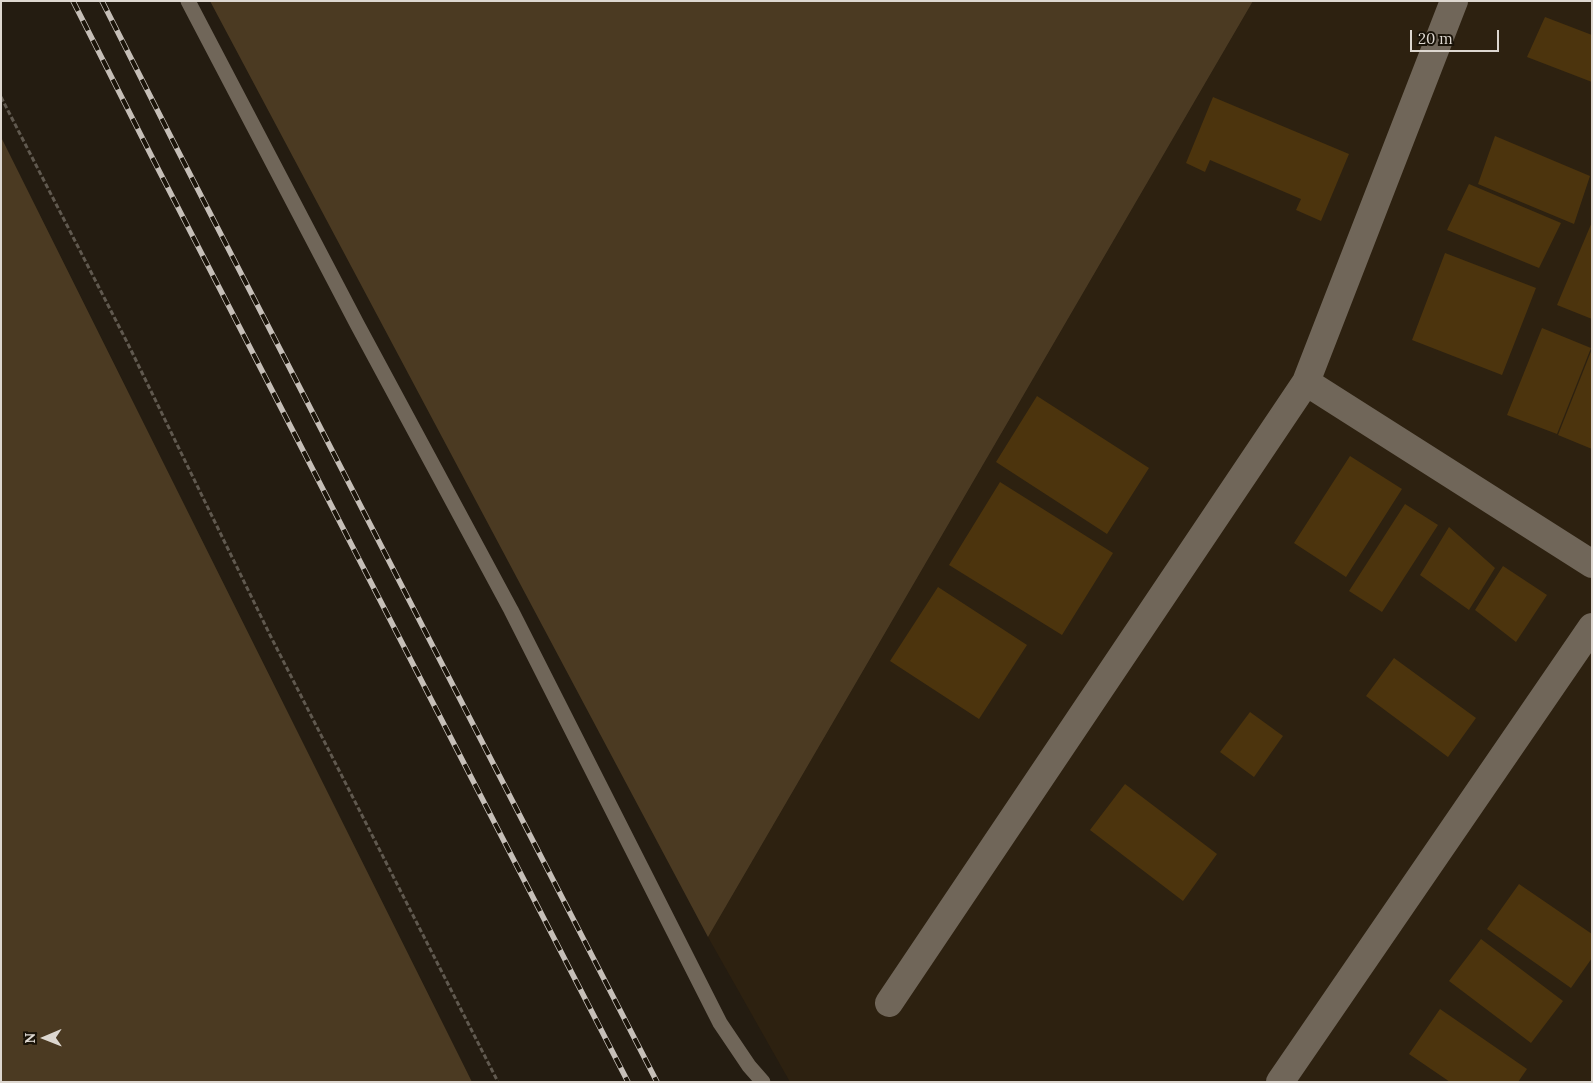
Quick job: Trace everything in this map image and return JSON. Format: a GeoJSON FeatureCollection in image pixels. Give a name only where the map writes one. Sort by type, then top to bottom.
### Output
{"type":"FeatureCollection","features":[{"type":"Feature","properties":{"kind":"street"},"geometry":{"type":"LineString","coordinates":[[889,1003],[1306,382],[1454,1]]}},
{"type":"Feature","properties":{"kind":"street"},"geometry":{"type":"LineString","coordinates":[[1306,382],[1592,564]]}},
{"type":"Feature","properties":{"kind":"street"},"geometry":{"type":"LineString","coordinates":[[1280,1082],[1592,627]]}},
{"type":"Feature","properties":{"kind":"lane"},"geometry":{"type":"LineString","coordinates":[[188,1],[357,324],[511,610],[720,1023],[749,1066],[763,1082]]}},
{"type":"Feature","properties":{"kind":"path"},"geometry":{"type":"LineString","coordinates":[[1,97],[128,344],[271,638],[498,1082]]}},
{"type":"Feature","properties":{"kind":"shaded area"},"geometry":{"type":"Polygon","coordinates":[[[210,1],[1253,1],[708,937],[210,1]]]}},
{"type":"Feature","properties":{"kind":"shaded area"},"geometry":{"type":"Polygon","coordinates":[[[1253,1],[1592,1],[1592,1082],[790,1082],[708,937],[1253,1]]]}},
{"type":"Feature","properties":{"kind":"shaded area"},"geometry":{"type":"Polygon","coordinates":[[[1,137],[472,1082],[1,1082],[1,137]]]}},
{"type":"Feature","properties":{"kind":"building"},"geometry":{"type":"Polygon","coordinates":[[[1545,17],[1592,35],[1592,82],[1527,57],[1545,17]]]}},
{"type":"Feature","properties":{"kind":"building"},"geometry":{"type":"Polygon","coordinates":[[[1213,97],[1349,154],[1321,221],[1296,210],[1301,199],[1210,160],[1205,172],[1186,163],[1213,97]]]}},
{"type":"Feature","properties":{"kind":"building"},"geometry":{"type":"Polygon","coordinates":[[[1495,136],[1590,176],[1574,224],[1478,184],[1495,136]]]}},
{"type":"Feature","properties":{"kind":"building"},"geometry":{"type":"Polygon","coordinates":[[[1469,184],[1561,223],[1539,268],[1447,230],[1469,184]]]}},
{"type":"Feature","properties":{"kind":"building"},"geometry":{"type":"Polygon","coordinates":[[[1592,222],[1592,319],[1557,305],[1592,222]]]}},
{"type":"Feature","properties":{"kind":"building"},"geometry":{"type":"Polygon","coordinates":[[[1445,253],[1536,288],[1502,375],[1412,340],[1445,253]]]}},
{"type":"Feature","properties":{"kind":"building"},"geometry":{"type":"Polygon","coordinates":[[[1542,328],[1591,348],[1557,434],[1507,415],[1542,328]]]}},
{"type":"Feature","properties":{"kind":"building"},"geometry":{"type":"Polygon","coordinates":[[[1592,349],[1592,449],[1558,435],[1592,349]]]}},
{"type":"Feature","properties":{"kind":"building"},"geometry":{"type":"Polygon","coordinates":[[[1037,396],[1149,468],[1107,534],[996,462],[1037,396]]]}},
{"type":"Feature","properties":{"kind":"building"},"geometry":{"type":"Polygon","coordinates":[[[1350,456],[1402,489],[1346,577],[1294,543],[1350,456]]]}},
{"type":"Feature","properties":{"kind":"building"},"geometry":{"type":"Polygon","coordinates":[[[1000,482],[1113,553],[1062,635],[949,565],[1000,482]]]}},
{"type":"Feature","properties":{"kind":"building"},"geometry":{"type":"Polygon","coordinates":[[[1405,504],[1438,525],[1382,612],[1349,591],[1405,504]]]}},
{"type":"Feature","properties":{"kind":"building"},"geometry":{"type":"Polygon","coordinates":[[[1449,527],[1495,568],[1469,610],[1420,575],[1449,527]]]}},
{"type":"Feature","properties":{"kind":"building"},"geometry":{"type":"Polygon","coordinates":[[[1503,566],[1547,595],[1516,642],[1475,610],[1503,566]]]}},
{"type":"Feature","properties":{"kind":"building"},"geometry":{"type":"Polygon","coordinates":[[[938,587],[1027,645],[979,719],[890,661],[938,587]]]}},
{"type":"Feature","properties":{"kind":"building"},"geometry":{"type":"Polygon","coordinates":[[[1394,658],[1476,718],[1448,757],[1366,696],[1394,658]]]}},
{"type":"Feature","properties":{"kind":"building"},"geometry":{"type":"Polygon","coordinates":[[[1250,712],[1283,736],[1254,777],[1220,752],[1250,712]]]}},
{"type":"Feature","properties":{"kind":"building"},"geometry":{"type":"Polygon","coordinates":[[[1125,784],[1217,854],[1183,901],[1090,830],[1125,784]]]}},
{"type":"Feature","properties":{"kind":"building"},"geometry":{"type":"Polygon","coordinates":[[[1519,884],[1592,934],[1592,958],[1571,988],[1487,929],[1519,884]]]}},
{"type":"Feature","properties":{"kind":"building"},"geometry":{"type":"Polygon","coordinates":[[[1481,939],[1563,1001],[1531,1043],[1449,981],[1481,939]]]}},
{"type":"Feature","properties":{"kind":"building"},"geometry":{"type":"Polygon","coordinates":[[[1440,1009],[1527,1069],[1518,1082],[1450,1082],[1409,1054],[1440,1009]]]}},
{"type":"Feature","properties":{"kind":"railway"},"geometry":{"type":"LineString","coordinates":[[73,1],[628,1082]]}},
{"type":"Feature","properties":{"kind":"railway"},"geometry":{"type":"LineString","coordinates":[[102,1],[657,1082]]}}]}
